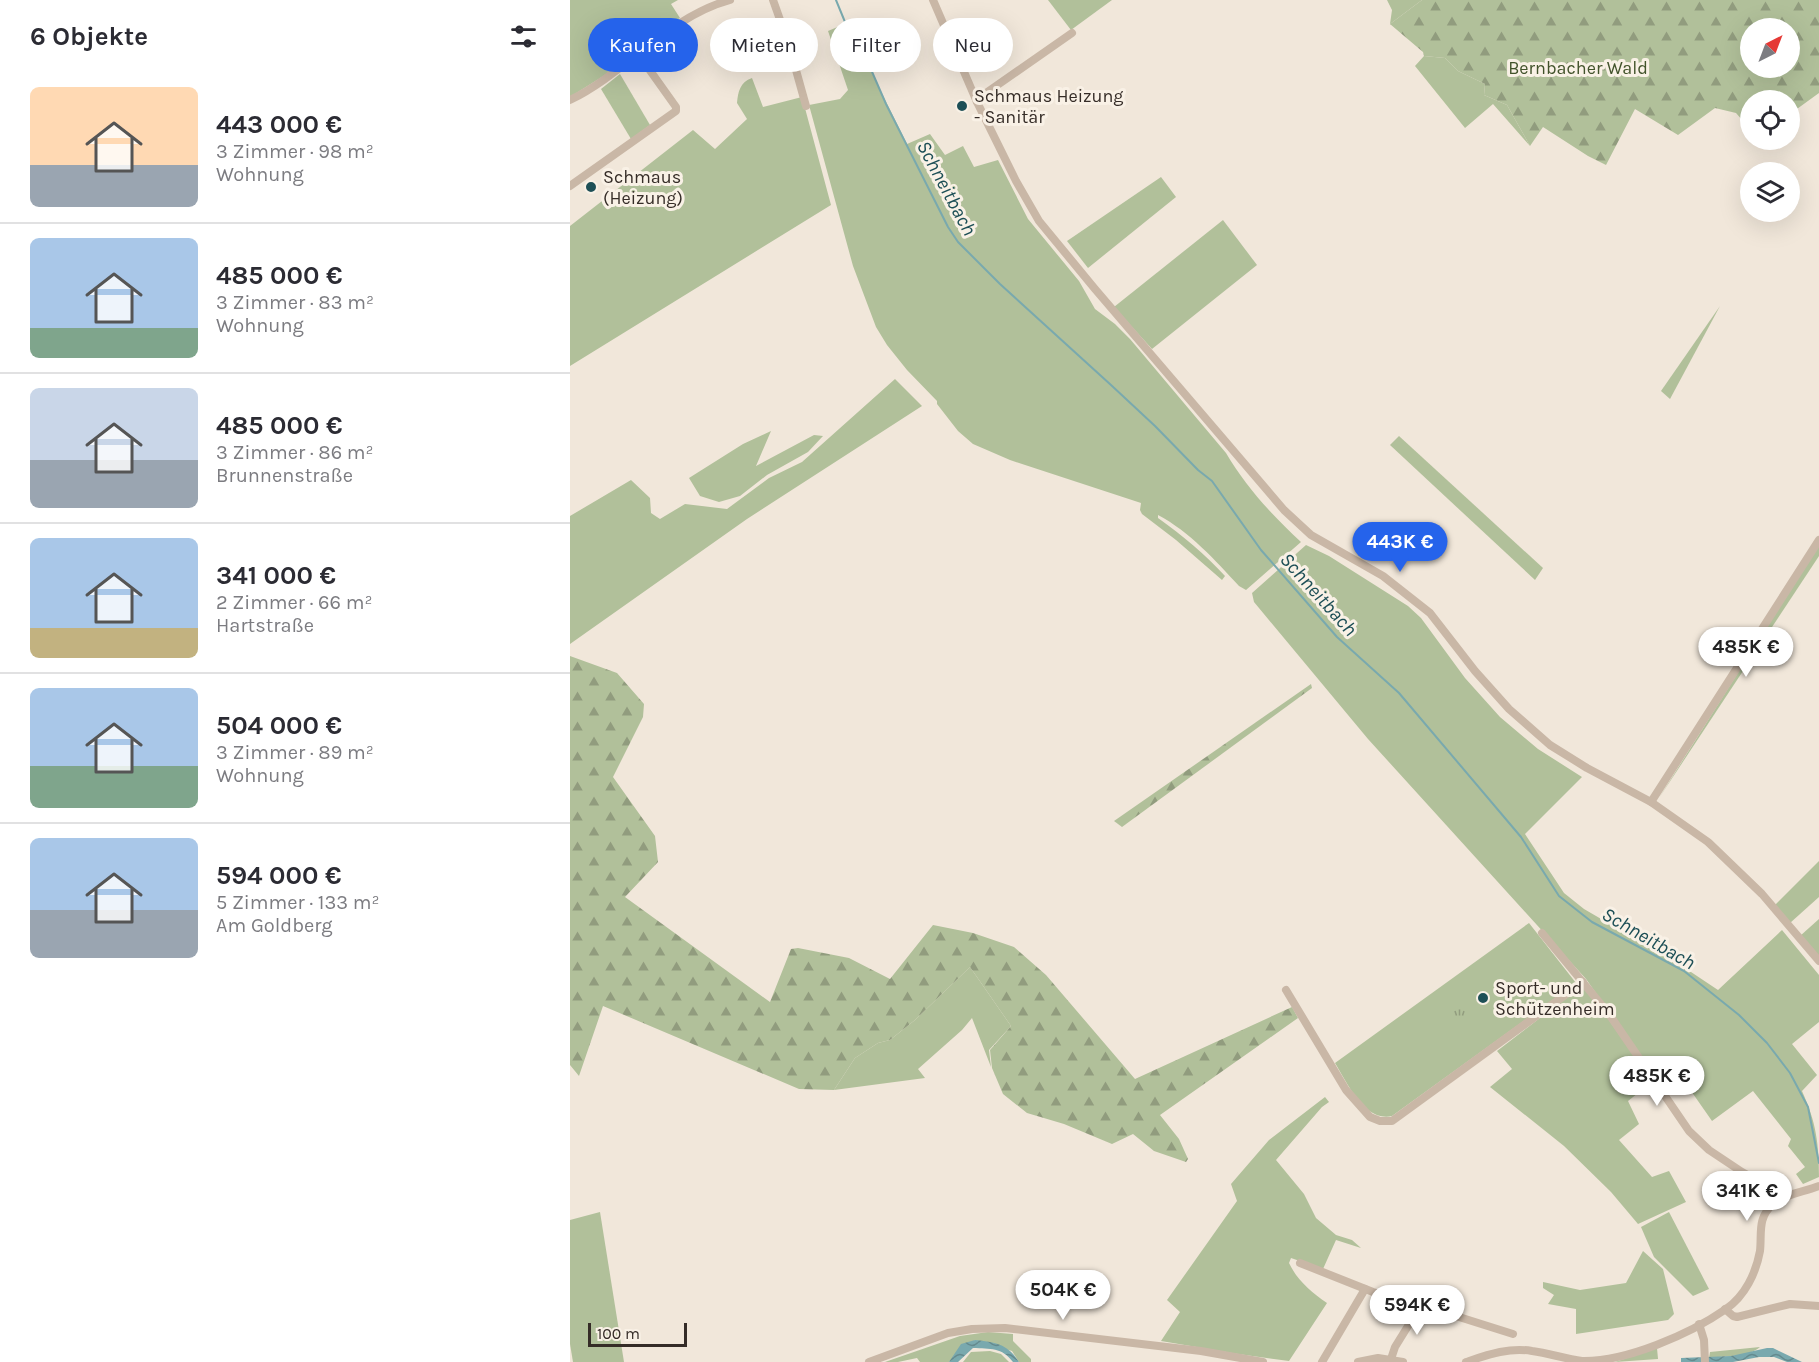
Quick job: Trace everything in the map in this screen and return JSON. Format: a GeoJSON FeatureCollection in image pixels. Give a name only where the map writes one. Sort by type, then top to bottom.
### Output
{"type":"FeatureCollection","features":[{"type":"Feature","properties":{"kind":"street"},"geometry":{"type":"LineString","coordinates":[[688,18],[730,0]]}},
{"type":"Feature","properties":{"kind":"street"},"geometry":{"type":"LineString","coordinates":[[773,0],[789,45],[806,106]]}},
{"type":"Feature","properties":{"kind":"street"},"geometry":{"type":"LineString","coordinates":[[933,0],[977,102],[1028,204],[1053,239],[1284,510],[1311,535],[1383,576],[1430,613],[1475,671],[1509,709],[1550,745],[1587,768],[1651,802],[1692,830],[1725,857],[1762,894],[1819,961]]}},
{"type":"Feature","properties":{"kind":"street"},"geometry":{"type":"LineString","coordinates":[[977,102],[986,93],[1072,33]]}},
{"type":"Feature","properties":{"kind":"street"},"geometry":{"type":"LineString","coordinates":[[570,100],[615,72]]}},
{"type":"Feature","properties":{"kind":"street"},"geometry":{"type":"LineString","coordinates":[[570,186],[676,111],[676,107],[651,72]]}},
{"type":"Feature","properties":{"kind":"street"},"geometry":{"type":"LineString","coordinates":[[1651,802],[1819,540]]}},
{"type":"Feature","properties":{"kind":"street"},"geometry":{"type":"LineString","coordinates":[[1542,933],[1609,1014],[1689,1131],[1709,1150],[1773,1189],[1782,1198]]}},
{"type":"Feature","properties":{"kind":"street"},"geometry":{"type":"LineString","coordinates":[[1286,990],[1346,1090],[1370,1117],[1380,1121],[1392,1121],[1583,982]]}},
{"type":"Feature","properties":{"kind":"street"},"geometry":{"type":"LineString","coordinates":[[1466,1362],[1494,1353],[1520,1349],[1581,1361],[1604,1360],[1643,1351],[1699,1324],[1725,1309],[1743,1293],[1760,1251],[1760,1224],[1764,1214],[1782,1198],[1819,1186]]}},
{"type":"Feature","properties":{"kind":"street"},"geometry":{"type":"LineString","coordinates":[[1300,1263],[1365,1289],[1513,1334]]}},
{"type":"Feature","properties":{"kind":"street"},"geometry":{"type":"LineString","coordinates":[[1322,1362],[1365,1289]]}},
{"type":"Feature","properties":{"kind":"street"},"geometry":{"type":"LineString","coordinates":[[1725,1309],[1737,1317],[1790,1304],[1819,1306]]}},
{"type":"Feature","properties":{"kind":"street"},"geometry":{"type":"LineString","coordinates":[[1391,1359],[1395,1347],[1420,1305]]}},
{"type":"Feature","properties":{"kind":"street"},"geometry":{"type":"LineString","coordinates":[[1699,1324],[1704,1340],[1705,1362]]}},
{"type":"Feature","properties":{"kind":"street"},"geometry":{"type":"LineString","coordinates":[[869,1362],[948,1333],[972,1329],[1005,1328],[1179,1348],[1263,1362]]}},
{"type":"Feature","properties":{"kind":"street"},"geometry":{"type":"LineString","coordinates":[[1358,1362],[1369,1359],[1391,1359],[1403,1362]]}},
{"type":"Feature","properties":{"kind":"green space"},"geometry":{"type":"Polygon","coordinates":[[[570,0],[678,0],[671,4],[680,18],[588,18],[588,72],[610,72],[570,97],[570,0]]]}},
{"type":"Feature","properties":{"kind":"green space"},"geometry":{"type":"Polygon","coordinates":[[[1048,0],[1112,0],[1071,30],[1048,0]]]}},
{"type":"Feature","properties":{"kind":"green space"},"geometry":{"type":"Polygon","coordinates":[[[1387,0],[1422,0],[1390,24],[1392,10],[1387,0]]]}},
{"type":"Feature","properties":{"kind":"green space","name":"Bernbacher Wald"},"geometry":{"type":"Polygon","coordinates":[[[1422,0],[1819,0],[1819,93],[1800,107],[1800,90],[1740,90],[1740,118],[1736,113],[1715,108],[1678,135],[1635,109],[1606,165],[1543,127],[1530,146],[1507,105],[1484,95],[1485,84],[1458,71],[1445,58],[1424,56],[1423,52],[1390,24],[1422,0]]]}},
{"type":"Feature","properties":{"kind":"green space"},"geometry":{"type":"Polygon","coordinates":[[[1424,56],[1445,58],[1458,71],[1485,84],[1484,95],[1507,105],[1530,146],[1493,104],[1465,128],[1415,66],[1424,56]]]}},
{"type":"Feature","properties":{"kind":"green space"},"geometry":{"type":"Polygon","coordinates":[[[842,72],[871,72],[907,144],[930,134],[945,155],[963,146],[974,167],[998,160],[1028,219],[1079,281],[1095,309],[1130,339],[1226,453],[1260,500],[1301,542],[1246,590],[1239,586],[1202,547],[1181,530],[1158,515],[1158,518],[1225,576],[1222,580],[1142,514],[1141,503],[1010,460],[973,444],[958,431],[937,401],[887,345],[876,327],[853,266],[809,105],[840,99],[848,90],[842,72]]]}},
{"type":"Feature","properties":{"kind":"green space"},"geometry":{"type":"Polygon","coordinates":[[[620,74],[650,125],[631,139],[601,89],[620,74]]]}},
{"type":"Feature","properties":{"kind":"green space"},"geometry":{"type":"Polygon","coordinates":[[[752,78],[763,107],[802,97],[831,205],[570,366],[570,226],[693,130],[715,149],[747,119],[737,99],[742,85],[752,78]]]}},
{"type":"Feature","properties":{"kind":"green space"},"geometry":{"type":"Polygon","coordinates":[[[1161,177],[1176,197],[1088,268],[1067,241],[1161,177]]]}},
{"type":"Feature","properties":{"kind":"green space"},"geometry":{"type":"Polygon","coordinates":[[[1223,220],[1257,265],[1152,349],[1114,307],[1223,220]]]}},
{"type":"Feature","properties":{"kind":"green space"},"geometry":{"type":"Polygon","coordinates":[[[1720,306],[1670,399],[1661,391],[1720,306]]]}},
{"type":"Feature","properties":{"kind":"green space"},"geometry":{"type":"Polygon","coordinates":[[[895,379],[922,406],[747,519],[570,644],[570,516],[631,480],[650,498],[651,513],[660,519],[685,504],[727,509],[769,478],[802,462],[895,379]]]}},
{"type":"Feature","properties":{"kind":"green space"},"geometry":{"type":"Polygon","coordinates":[[[771,431],[756,466],[814,435],[823,436],[808,452],[767,475],[740,496],[719,502],[700,496],[689,478],[743,444],[771,431]]]}},
{"type":"Feature","properties":{"kind":"green space"},"geometry":{"type":"Polygon","coordinates":[[[1399,436],[1543,568],[1535,580],[1390,445],[1399,436]]]}},
{"type":"Feature","properties":{"kind":"green space"},"geometry":{"type":"Polygon","coordinates":[[[1819,544],[1819,556],[1659,798],[1819,544]]]}},
{"type":"Feature","properties":{"kind":"green space"},"geometry":{"type":"Polygon","coordinates":[[[1306,545],[1329,556],[1408,606],[1421,618],[1465,678],[1500,717],[1538,749],[1582,777],[1525,834],[1564,893],[1584,909],[1682,966],[1718,990],[1782,930],[1819,975],[1819,1022],[1792,1044],[1817,1075],[1802,1091],[1816,1133],[1819,1177],[1803,1184],[1796,1174],[1805,1167],[1788,1146],[1791,1139],[1753,1091],[1712,1121],[1675,1068],[1657,1079],[1586,979],[1368,739],[1254,602],[1252,593],[1306,545]]]}},
{"type":"Feature","properties":{"kind":"green space"},"geometry":{"type":"Polygon","coordinates":[[[570,656],[617,673],[644,704],[643,717],[613,777],[655,836],[658,862],[625,897],[770,1002],[791,949],[798,948],[849,958],[890,979],[933,925],[973,933],[1014,947],[1046,975],[1135,1079],[1292,1007],[1298,1018],[1160,1115],[1179,1139],[1188,1159],[1186,1162],[1154,1151],[1133,1134],[1112,1144],[1064,1124],[1027,1113],[1003,1094],[992,1068],[990,1050],[1011,1026],[970,967],[915,1020],[890,1040],[878,1043],[855,1058],[834,1090],[799,1089],[603,1006],[579,1076],[570,1065],[570,656]]]}},
{"type":"Feature","properties":{"kind":"green space"},"geometry":{"type":"Polygon","coordinates":[[[1311,684],[1312,688],[1122,827],[1114,821],[1311,684]]]}},
{"type":"Feature","properties":{"kind":"green space"},"geometry":{"type":"Polygon","coordinates":[[[1819,861],[1819,897],[1790,923],[1775,905],[1819,861]]]}},
{"type":"Feature","properties":{"kind":"green space"},"geometry":{"type":"Polygon","coordinates":[[[1819,919],[1819,959],[1800,936],[1819,919]]]}},
{"type":"Feature","properties":{"kind":"green space"},"geometry":{"type":"Polygon","coordinates":[[[1529,923],[1576,983],[1392,1116],[1373,1113],[1365,1107],[1351,1091],[1335,1063],[1529,923]]]}},
{"type":"Feature","properties":{"kind":"green space"},"geometry":{"type":"Polygon","coordinates":[[[970,967],[1011,1026],[989,1050],[991,1067],[972,1018],[962,1030],[918,1069],[925,1078],[834,1090],[855,1058],[878,1043],[890,1040],[915,1020],[970,967]]]}},
{"type":"Feature","properties":{"kind":"green space"},"geometry":{"type":"Polygon","coordinates":[[[1583,988],[1593,997],[1652,1082],[1628,1101],[1639,1124],[1619,1140],[1652,1177],[1669,1171],[1686,1202],[1638,1224],[1611,1192],[1564,1146],[1490,1087],[1512,1069],[1497,1051],[1562,1001],[1583,988]]]}},
{"type":"Feature","properties":{"kind":"green space"},"geometry":{"type":"Polygon","coordinates":[[[1459,1004],[1470,1018],[1457,1028],[1446,1013],[1459,1004]]]}},
{"type":"Feature","properties":{"kind":"green space"},"geometry":{"type":"Polygon","coordinates":[[[1325,1097],[1329,1102],[1276,1160],[1304,1194],[1316,1218],[1336,1235],[1352,1240],[1361,1248],[1336,1240],[1323,1269],[1291,1258],[1289,1263],[1300,1280],[1327,1303],[1289,1361],[1161,1341],[1180,1312],[1167,1300],[1237,1201],[1231,1184],[1269,1140],[1325,1097]]]}},
{"type":"Feature","properties":{"kind":"green space"},"geometry":{"type":"Polygon","coordinates":[[[600,1212],[624,1362],[573,1362],[570,1344],[570,1220],[600,1212]]]}},
{"type":"Feature","properties":{"kind":"green space"},"geometry":{"type":"Polygon","coordinates":[[[1669,1212],[1709,1289],[1693,1296],[1654,1257],[1641,1227],[1669,1212]]]}},
{"type":"Feature","properties":{"kind":"green space"},"geometry":{"type":"Polygon","coordinates":[[[1643,1251],[1663,1269],[1674,1314],[1668,1320],[1576,1334],[1576,1309],[1548,1304],[1554,1295],[1543,1288],[1543,1282],[1580,1290],[1626,1283],[1643,1251]]]}},
{"type":"Feature","properties":{"kind":"green space"},"geometry":{"type":"Polygon","coordinates":[[[988,1332],[1013,1334],[1013,1341],[1031,1359],[1031,1362],[1019,1362],[1012,1351],[975,1340],[949,1362],[920,1362],[917,1358],[885,1362],[960,1336],[988,1332]]]}},
{"type":"Feature","properties":{"kind":"green space"},"geometry":{"type":"Polygon","coordinates":[[[1760,1347],[1743,1354],[1709,1358],[1710,1352],[1760,1347]]]}},
{"type":"Feature","properties":{"kind":"green space"},"geometry":{"type":"Polygon","coordinates":[[[1657,1348],[1658,1359],[1615,1362],[1657,1348]]]}},
{"type":"Feature","properties":{"kind":"green space"},"geometry":{"type":"Polygon","coordinates":[[[990,1351],[1001,1354],[1009,1362],[963,1362],[971,1352],[990,1351]]]}},
{"type":"Feature","properties":{"kind":"water"},"geometry":{"type":"Polygon","coordinates":[[[975,1340],[1006,1348],[1019,1362],[1013,1362],[1000,1351],[973,1348],[958,1362],[949,1362],[961,1344],[975,1340]]]}},
{"type":"Feature","properties":{"kind":"water"},"geometry":{"type":"Polygon","coordinates":[[[1773,1348],[1802,1362],[1759,1357],[1733,1362],[1681,1362],[1681,1358],[1731,1356],[1773,1348]]]}},
{"type":"Feature","properties":{"kind":"waterway","name":"Schneitbach"},"geometry":{"type":"LineString","coordinates":[[836,0],[948,227],[958,242],[1000,284],[1212,481],[1261,550],[1337,637],[1399,693],[1521,837],[1559,896],[1592,922],[1684,971],[1739,1015],[1767,1043],[1790,1073],[1808,1107],[1819,1163]]}},
{"type":"Feature","properties":{"kind":"place","name":"Schmaus Heizung - Sanitär"},"geometry":{"type":"Point","coordinates":[962,106]}},
{"type":"Feature","properties":{"kind":"place","name":"Schmaus (Heizung)"},"geometry":{"type":"Point","coordinates":[591,187]}},
{"type":"Feature","properties":{"kind":"place","name":"Sport- und Schützenheim"},"geometry":{"type":"Point","coordinates":[1483,998]}}]}
